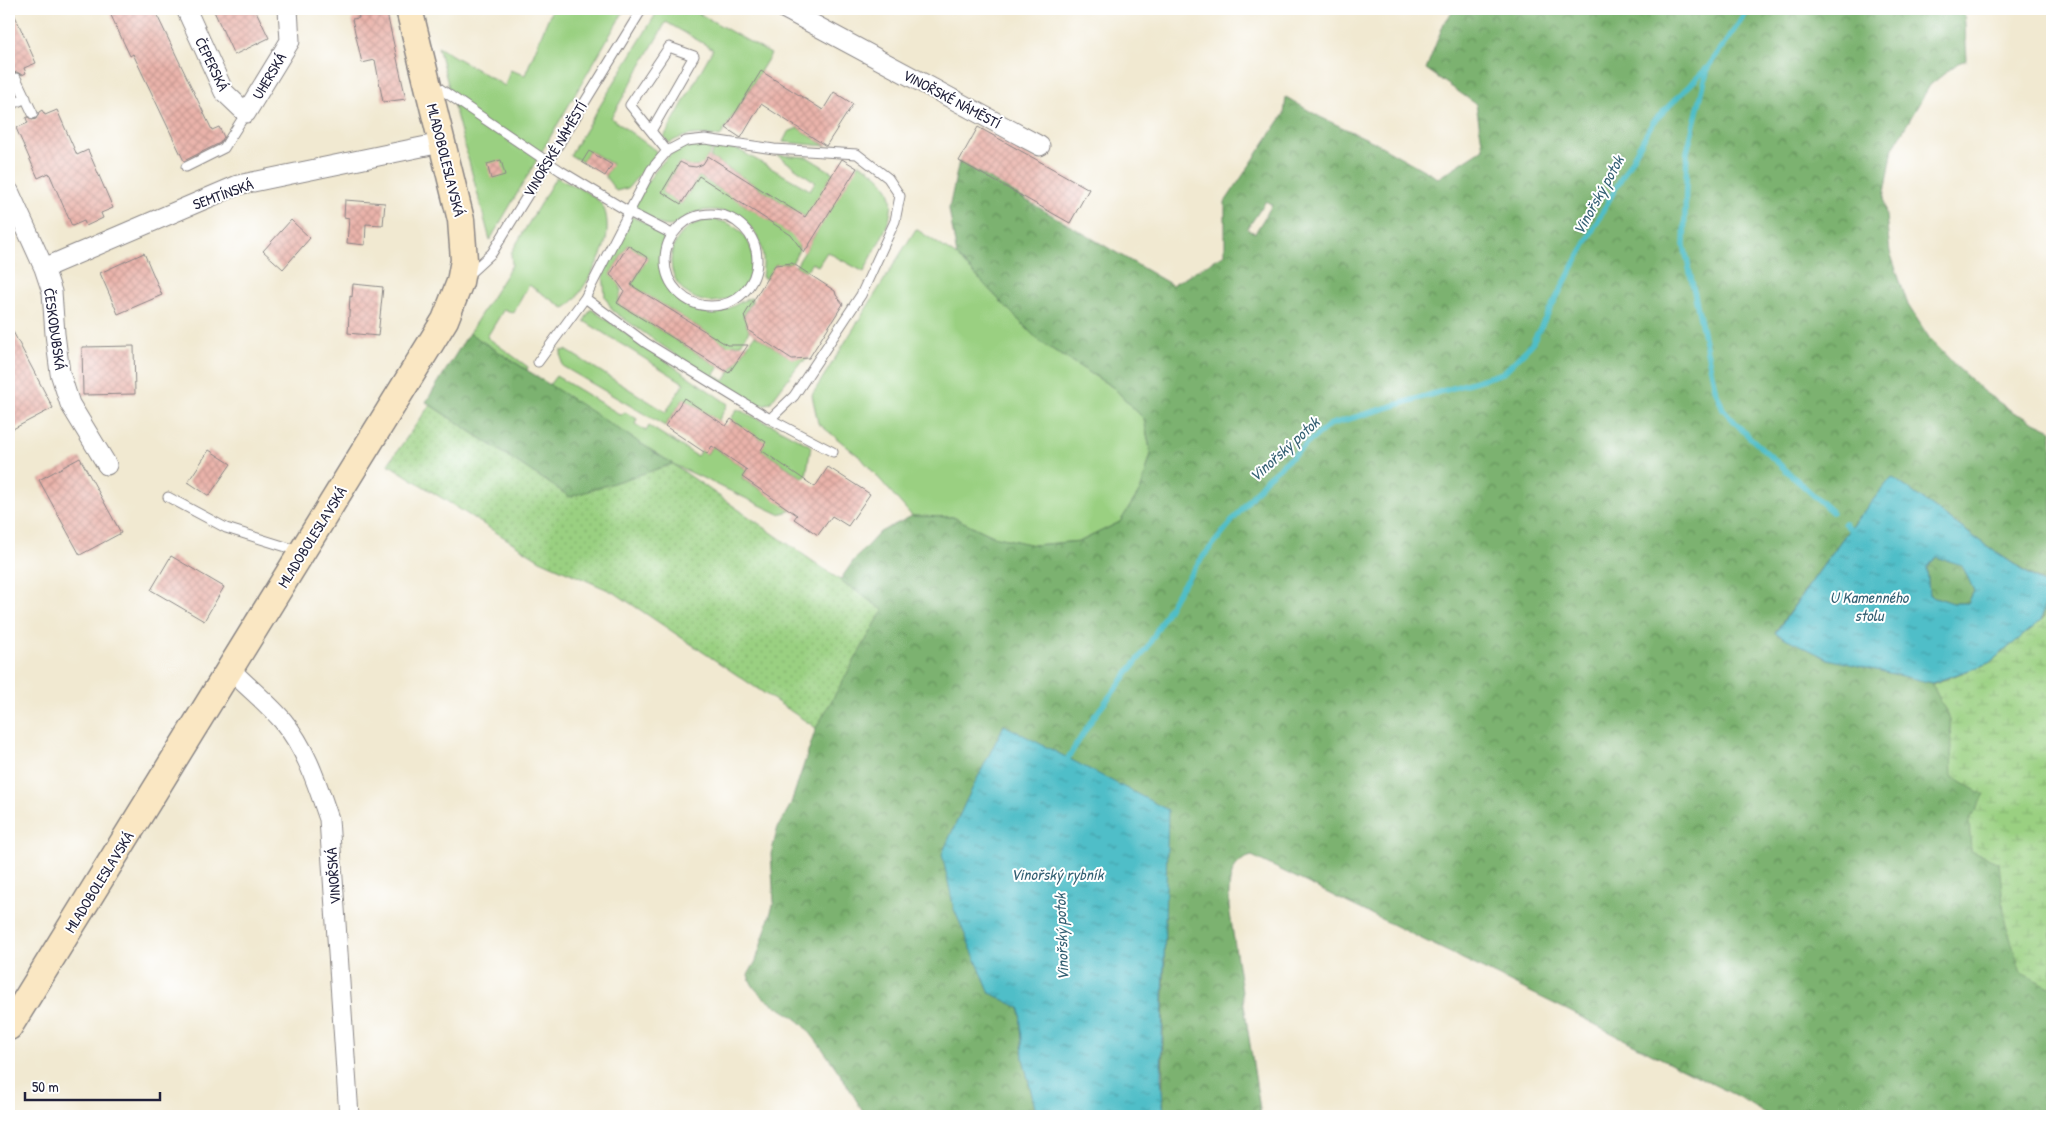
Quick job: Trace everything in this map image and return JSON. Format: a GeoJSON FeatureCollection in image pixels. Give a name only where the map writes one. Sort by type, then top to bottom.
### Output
{"type":"FeatureCollection","features":[{"type":"Feature","properties":{"kind":"main road","name":"MLADOBOLESLAVSKÁ"},"geometry":{"type":"LineString","coordinates":[[9,1027],[445,320],[460,282],[464,260],[461,220],[409,9]]}},
{"type":"Feature","properties":{"kind":"street","name":"ČEPERSKÁ"},"geometry":{"type":"LineString","coordinates":[[186,9],[224,92],[246,112]]}},
{"type":"Feature","properties":{"kind":"street","name":"UHERSKÁ"},"geometry":{"type":"LineString","coordinates":[[246,112],[290,41],[288,9]]}},
{"type":"Feature","properties":{"kind":"street","name":"VINOŘSKÉ NÁMĚSTÍ"},"geometry":{"type":"LineString","coordinates":[[785,9],[1040,146]]}},
{"type":"Feature","properties":{"kind":"street","name":"SEMTÍNSKÁ"},"geometry":{"type":"LineString","coordinates":[[44,268],[238,185],[441,143]]}},
{"type":"Feature","properties":{"kind":"street","name":"ČESKODUBSKÁ"},"geometry":{"type":"LineString","coordinates":[[9,191],[44,268],[52,292],[54,334],[60,373],[70,404],[107,465]]}},
{"type":"Feature","properties":{"kind":"street","name":"VINOŘSKÁ"},"geometry":{"type":"LineString","coordinates":[[230,669],[282,720],[298,741],[316,779],[329,819],[349,1116]]}},
{"type":"Feature","properties":{"kind":"lane","name":"VINOŘSKÉ NÁMĚSTÍ"},"geometry":{"type":"LineString","coordinates":[[460,282],[492,253],[642,9]]}},
{"type":"Feature","properties":{"kind":"lane"},"geometry":{"type":"LineString","coordinates":[[651,131],[694,56],[669,47],[630,105],[667,151]]}},
{"type":"Feature","properties":{"kind":"lane"},"geometry":{"type":"LineString","coordinates":[[16,78],[33,114]]}},
{"type":"Feature","properties":{"kind":"lane"},"geometry":{"type":"LineString","coordinates":[[426,80],[547,161],[629,212],[672,234]]}},
{"type":"Feature","properties":{"kind":"lane"},"geometry":{"type":"LineString","coordinates":[[9,106],[26,98]]}},
{"type":"Feature","properties":{"kind":"lane"},"geometry":{"type":"LineString","coordinates":[[186,168],[224,148],[246,112]]}},
{"type":"Feature","properties":{"kind":"lane"},"geometry":{"type":"LineString","coordinates":[[538,362],[585,298],[651,170],[667,151],[686,141],[705,139],[774,149],[857,154],[888,178],[900,196],[895,221],[861,295],[794,396],[770,419]]}},
{"type":"Feature","properties":{"kind":"lane"},"geometry":{"type":"LineString","coordinates":[[713,214],[729,217],[742,225],[752,238],[757,253],[756,269],[751,283],[740,295],[728,303],[714,306],[699,304],[686,299],[675,289],[668,276],[665,262],[666,247],[672,234],[683,223],[698,216],[713,214]]}},
{"type":"Feature","properties":{"kind":"lane"},"geometry":{"type":"LineString","coordinates":[[585,298],[646,343],[770,419],[833,452]]}},
{"type":"Feature","properties":{"kind":"lane"},"geometry":{"type":"LineString","coordinates":[[168,497],[226,528],[303,552]]}},
{"type":"Feature","properties":{"kind":"green space"},"geometry":{"type":"Polygon","coordinates":[[[552,9],[625,9],[490,240],[438,47],[505,86],[510,70],[525,75],[552,9]]]}},
{"type":"Feature","properties":{"kind":"green space"},"geometry":{"type":"Polygon","coordinates":[[[659,9],[691,9],[771,54],[720,137],[694,135],[682,137],[669,143],[664,137],[713,49],[666,22],[611,118],[655,150],[657,154],[628,188],[616,191],[605,176],[612,164],[589,151],[582,162],[570,155],[659,9]]]}},
{"type":"Feature","properties":{"kind":"green space"},"geometry":{"type":"Polygon","coordinates":[[[1455,9],[1964,9],[1967,60],[1958,63],[1930,85],[1893,148],[1884,198],[1890,252],[1908,305],[1930,339],[1984,392],[2013,412],[2052,430],[2052,1116],[1770,1116],[1741,1098],[1567,1010],[1252,856],[1238,864],[1231,876],[1229,907],[1261,1116],[1164,1116],[1164,925],[1020,1008],[1023,1058],[1037,1116],[865,1116],[838,1071],[807,1029],[792,1016],[766,999],[752,984],[748,975],[756,961],[774,902],[771,854],[778,827],[790,806],[816,728],[883,610],[840,580],[854,560],[880,532],[912,516],[953,517],[993,536],[1034,545],[1081,541],[1120,522],[1141,489],[1151,454],[1144,419],[1114,388],[1039,341],[957,256],[949,209],[959,161],[1172,285],[1225,254],[1225,202],[1284,114],[1286,97],[1320,117],[1374,142],[1438,178],[1483,149],[1476,104],[1426,69],[1444,23],[1455,9]],[[1266,201],[1247,229],[1255,233],[1272,205],[1266,201]],[[1892,477],[1850,528],[1775,632],[1989,663],[2040,621],[2048,586],[1988,547],[1892,477]]]}},
{"type":"Feature","properties":{"kind":"green space"},"geometry":{"type":"Polygon","coordinates":[[[798,128],[826,146],[783,142],[788,132],[798,128]]]}},
{"type":"Feature","properties":{"kind":"green space"},"geometry":{"type":"Polygon","coordinates":[[[707,143],[715,145],[702,166],[690,167],[680,162],[662,192],[681,204],[699,176],[798,239],[799,250],[792,263],[783,264],[781,267],[776,264],[766,279],[762,277],[763,257],[759,239],[745,222],[737,217],[727,212],[705,210],[691,214],[674,225],[667,226],[654,221],[635,207],[647,183],[666,158],[680,148],[693,144],[707,143]]]}},
{"type":"Feature","properties":{"kind":"green space"},"geometry":{"type":"Polygon","coordinates":[[[716,146],[739,150],[810,190],[815,182],[777,155],[807,157],[833,173],[811,209],[810,220],[710,157],[716,146]]]}},
{"type":"Feature","properties":{"kind":"green space"},"geometry":{"type":"Polygon","coordinates":[[[859,163],[876,175],[887,187],[891,199],[891,212],[887,226],[864,272],[827,252],[818,266],[812,263],[806,271],[796,266],[859,163]]]}},
{"type":"Feature","properties":{"kind":"green space"},"geometry":{"type":"Polygon","coordinates":[[[556,177],[588,193],[599,201],[605,213],[607,236],[595,266],[576,298],[569,305],[564,308],[529,285],[513,313],[504,309],[487,337],[528,367],[527,370],[469,333],[512,265],[511,253],[556,177]]]}},
{"type":"Feature","properties":{"kind":"green space"},"geometry":{"type":"Polygon","coordinates":[[[630,216],[654,227],[660,232],[664,244],[662,262],[664,276],[673,293],[687,305],[705,312],[726,309],[751,298],[752,301],[743,317],[748,320],[746,323],[749,331],[741,344],[730,347],[631,285],[648,258],[628,245],[610,275],[620,284],[621,288],[617,303],[719,367],[714,374],[724,381],[755,335],[788,356],[804,355],[809,358],[799,364],[770,403],[757,406],[731,394],[613,311],[605,297],[603,272],[630,216]]]}},
{"type":"Feature","properties":{"kind":"green space"},"geometry":{"type":"Polygon","coordinates":[[[712,220],[728,223],[741,232],[750,245],[753,261],[750,277],[741,290],[728,299],[712,302],[696,299],[683,290],[674,277],[671,261],[674,245],[683,232],[696,223],[712,220]]]}},
{"type":"Feature","properties":{"kind":"green space"},"geometry":{"type":"Polygon","coordinates":[[[916,229],[957,256],[1039,341],[1114,388],[1144,419],[1151,454],[1141,489],[1120,522],[1081,541],[1034,545],[993,536],[953,517],[912,516],[861,458],[818,423],[812,395],[916,229]]]}},
{"type":"Feature","properties":{"kind":"green space"},"geometry":{"type":"Polygon","coordinates":[[[591,309],[728,404],[718,421],[684,398],[665,426],[562,366],[561,351],[566,350],[666,412],[684,383],[584,321],[591,309]]]}},
{"type":"Feature","properties":{"kind":"green space"},"geometry":{"type":"Polygon","coordinates":[[[469,333],[673,464],[570,497],[426,402],[469,333]]]}},
{"type":"Feature","properties":{"kind":"green space"},"geometry":{"type":"Polygon","coordinates":[[[556,376],[621,415],[625,412],[637,419],[635,424],[646,431],[649,426],[697,456],[702,450],[707,454],[712,446],[747,470],[742,478],[793,510],[779,514],[673,464],[549,385],[556,376]]]}},
{"type":"Feature","properties":{"kind":"green space"},"geometry":{"type":"Polygon","coordinates":[[[430,405],[570,497],[673,464],[883,610],[816,728],[615,593],[540,560],[388,464],[430,405]]]}},
{"type":"Feature","properties":{"kind":"green space"},"geometry":{"type":"Polygon","coordinates":[[[737,409],[811,446],[806,476],[803,478],[761,450],[765,442],[731,419],[737,409]]]}},
{"type":"Feature","properties":{"kind":"green space"},"geometry":{"type":"Polygon","coordinates":[[[1936,557],[1962,564],[1974,591],[1968,603],[1953,603],[1929,595],[1927,568],[1936,557]]]}},
{"type":"Feature","properties":{"kind":"green space"},"geometry":{"type":"Polygon","coordinates":[[[2052,605],[2052,988],[2021,973],[2005,921],[1999,863],[1971,851],[1969,821],[1984,795],[1952,777],[1950,719],[1932,684],[1989,663],[2041,621],[2052,605]]]}},
{"type":"Feature","properties":{"kind":"water","name":"U Kamenného stolu"},"geometry":{"type":"Polygon","coordinates":[[[1892,477],[1988,547],[2048,587],[2041,621],[1989,663],[1932,683],[1828,659],[1775,633],[1850,528],[1892,477]],[[1936,557],[1927,568],[1929,595],[1953,603],[1968,603],[1974,591],[1962,565],[1936,557]]]}},
{"type":"Feature","properties":{"kind":"water","name":"Vinořský rybník"},"geometry":{"type":"Polygon","coordinates":[[[1004,725],[1168,810],[1161,1077],[1164,1116],[1037,1116],[1023,1058],[1020,1008],[990,993],[954,909],[942,854],[1004,725]]]}},
{"type":"Feature","properties":{"kind":"building"},"geometry":{"type":"Polygon","coordinates":[[[9,9],[12,9],[36,63],[24,68],[26,73],[22,75],[17,72],[13,73],[9,81],[9,9]]]}},
{"type":"Feature","properties":{"kind":"building"},"geometry":{"type":"Polygon","coordinates":[[[108,9],[154,9],[212,130],[219,127],[224,137],[220,143],[184,161],[133,54],[130,56],[108,9]]]}},
{"type":"Feature","properties":{"kind":"building"},"geometry":{"type":"Polygon","coordinates":[[[213,9],[255,9],[269,38],[234,55],[213,9]]]}},
{"type":"Feature","properties":{"kind":"building"},"geometry":{"type":"Polygon","coordinates":[[[357,9],[386,9],[406,99],[383,102],[375,60],[362,63],[352,19],[359,18],[357,9]]]}},
{"type":"Feature","properties":{"kind":"building"},"geometry":{"type":"Polygon","coordinates":[[[761,71],[823,110],[834,92],[853,104],[826,146],[761,104],[741,138],[726,128],[761,71]]]}},
{"type":"Feature","properties":{"kind":"building"},"geometry":{"type":"Polygon","coordinates":[[[42,110],[45,115],[57,110],[77,155],[88,150],[113,208],[101,213],[103,218],[86,226],[84,221],[72,226],[49,173],[38,178],[16,128],[28,123],[26,118],[28,117],[32,120],[36,119],[42,110]]]}},
{"type":"Feature","properties":{"kind":"building"},"geometry":{"type":"Polygon","coordinates":[[[978,127],[1089,189],[1070,223],[959,161],[978,127]]]}},
{"type":"Feature","properties":{"kind":"building"},"geometry":{"type":"Polygon","coordinates":[[[589,151],[612,165],[605,176],[582,162],[589,151]]]}},
{"type":"Feature","properties":{"kind":"building"},"geometry":{"type":"Polygon","coordinates":[[[708,156],[805,217],[842,159],[857,168],[804,253],[791,235],[699,176],[681,204],[662,192],[680,162],[696,167],[703,164],[708,156]]]}},
{"type":"Feature","properties":{"kind":"building"},"geometry":{"type":"Polygon","coordinates":[[[501,160],[505,175],[491,179],[487,164],[501,160]]]}},
{"type":"Feature","properties":{"kind":"building"},"geometry":{"type":"Polygon","coordinates":[[[345,200],[385,203],[383,225],[366,224],[365,245],[347,243],[349,218],[344,217],[345,200]]]}},
{"type":"Feature","properties":{"kind":"building"},"geometry":{"type":"Polygon","coordinates":[[[291,220],[310,238],[283,269],[263,251],[291,220]]]}},
{"type":"Feature","properties":{"kind":"building"},"geometry":{"type":"Polygon","coordinates":[[[628,245],[648,258],[631,285],[727,345],[748,345],[729,373],[617,303],[624,291],[610,275],[628,245]]]}},
{"type":"Feature","properties":{"kind":"building"},"geometry":{"type":"Polygon","coordinates":[[[144,253],[162,295],[118,314],[100,273],[144,253]]]}},
{"type":"Feature","properties":{"kind":"building"},"geometry":{"type":"Polygon","coordinates":[[[792,263],[835,291],[843,304],[809,358],[792,359],[749,331],[744,316],[775,265],[792,263]]]}},
{"type":"Feature","properties":{"kind":"building"},"geometry":{"type":"Polygon","coordinates":[[[353,284],[383,287],[378,336],[348,333],[350,296],[352,297],[353,284]]]}},
{"type":"Feature","properties":{"kind":"building"},"geometry":{"type":"Polygon","coordinates":[[[9,324],[53,408],[9,431],[9,324]]]}},
{"type":"Feature","properties":{"kind":"building"},"geometry":{"type":"Polygon","coordinates":[[[134,346],[135,394],[83,395],[82,347],[134,346]]]}},
{"type":"Feature","properties":{"kind":"building"},"geometry":{"type":"Polygon","coordinates":[[[684,398],[726,426],[731,419],[766,442],[761,450],[815,487],[828,467],[870,494],[848,526],[832,516],[818,535],[794,519],[797,515],[742,477],[747,470],[712,446],[707,454],[665,426],[684,398]]]}},
{"type":"Feature","properties":{"kind":"building"},"geometry":{"type":"Polygon","coordinates":[[[209,450],[231,464],[209,496],[188,482],[209,450]]]}},
{"type":"Feature","properties":{"kind":"building"},"geometry":{"type":"Polygon","coordinates":[[[80,458],[121,533],[80,555],[39,480],[80,458]]]}},
{"type":"Feature","properties":{"kind":"building"},"geometry":{"type":"Polygon","coordinates":[[[171,556],[224,587],[204,621],[151,590],[171,556]]]}},
{"type":"Feature","properties":{"kind":"waterway","name":"Vinořský potok"},"geometry":{"type":"LineString","coordinates":[[1068,765],[1068,758],[1093,718],[1147,648],[1176,595],[1202,558],[1267,478],[1329,425],[1503,373],[1531,345],[1653,122],[1708,67],[1749,9]]}},
{"type":"Feature","properties":{"kind":"waterway"},"geometry":{"type":"LineString","coordinates":[[1708,68],[1687,152],[1684,245],[1715,388],[1723,409],[1744,432],[1832,512]]}},
{"type":"Feature","properties":{"kind":"waterway"},"geometry":{"type":"LineString","coordinates":[[1844,523],[1855,534]]}}]}
